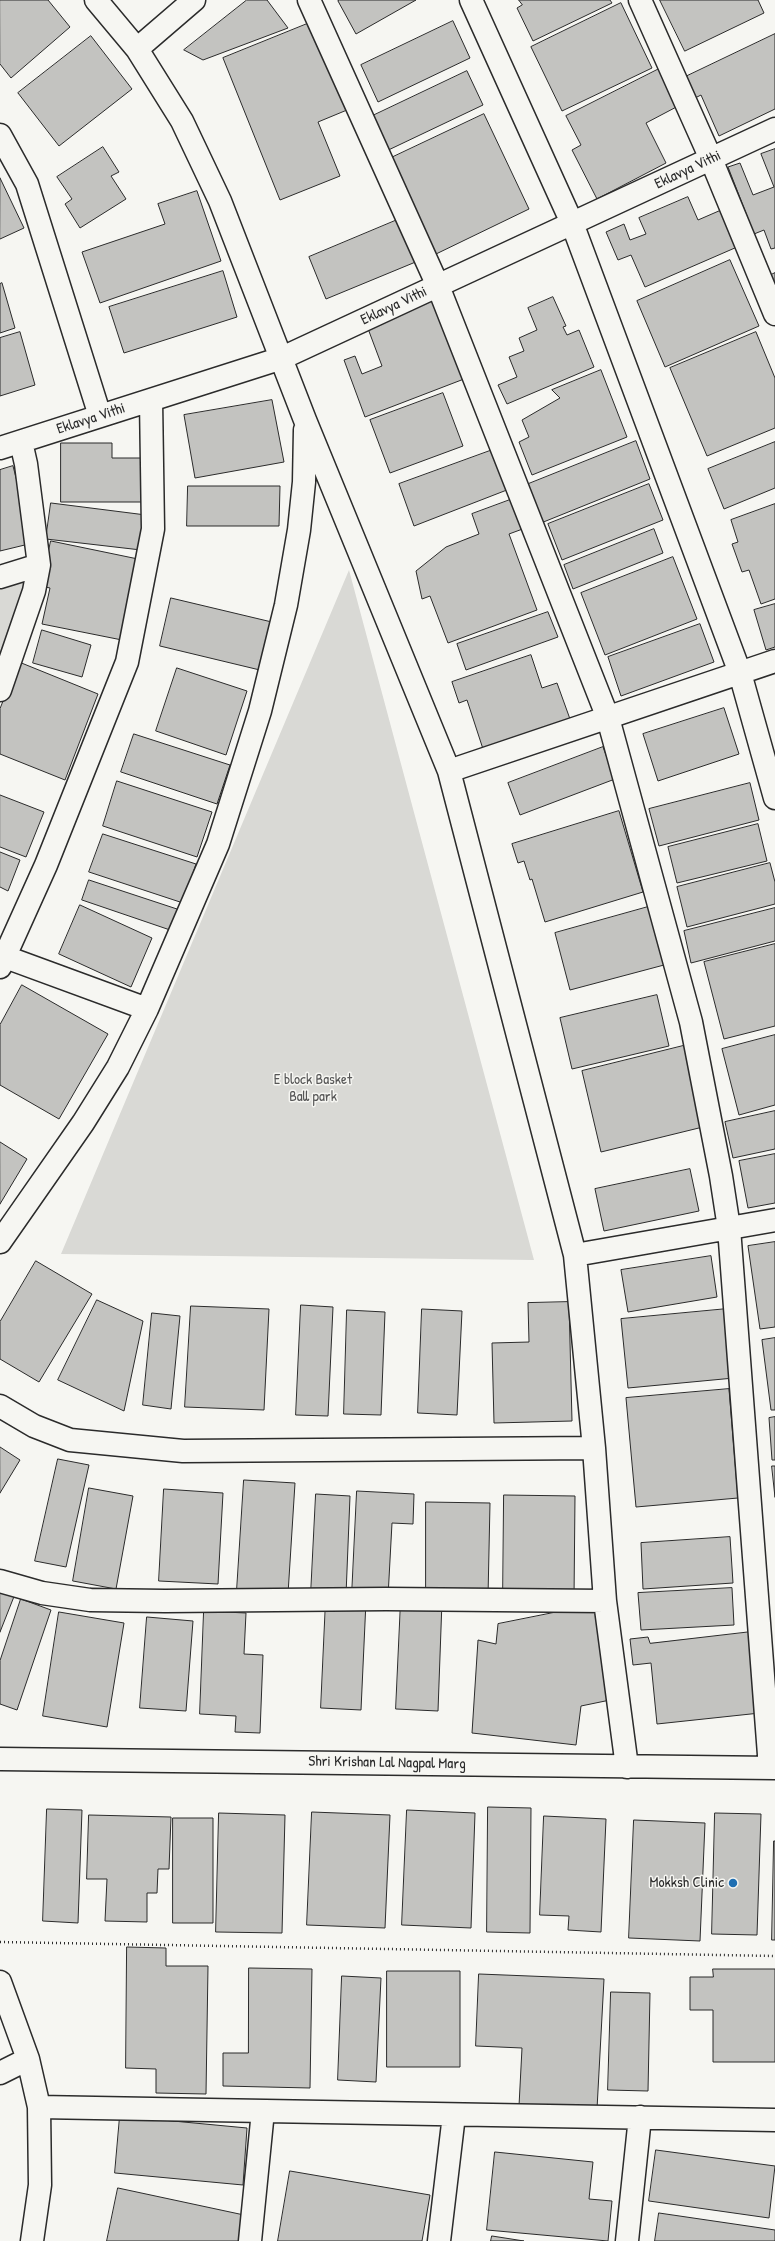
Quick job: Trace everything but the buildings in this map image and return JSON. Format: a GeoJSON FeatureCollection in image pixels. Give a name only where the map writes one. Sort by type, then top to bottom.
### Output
{"type":"FeatureCollection","features":[{"type":"Feature","properties":{"kind":"street"},"geometry":{"type":"LineString","coordinates":[[96,0],[137,49],[182,120],[220,201],[305,420],[449,771],[575,1255],[594,1448],[605,1602],[627,1766]]}},
{"type":"Feature","properties":{"kind":"street"},"geometry":{"type":"LineString","coordinates":[[137,49],[194,0]]}},
{"type":"Feature","properties":{"kind":"street"},"geometry":{"type":"LineString","coordinates":[[308,0],[438,286],[608,718],[691,1022],[721,1176],[728,1228],[772,1768]]}},
{"type":"Feature","properties":{"kind":"street"},"geometry":{"type":"LineString","coordinates":[[471,0],[572,224],[740,673],[775,798]]}},
{"type":"Feature","properties":{"kind":"street"},"geometry":{"type":"LineString","coordinates":[[640,0],[711,159],[775,314]]}},
{"type":"Feature","properties":{"kind":"street","name":"Eklavya Vithi"},"geometry":{"type":"LineString","coordinates":[[0,448],[282,358],[775,129]]}},
{"type":"Feature","properties":{"kind":"street"},"geometry":{"type":"LineString","coordinates":[[0,135],[27,184],[100,416]]}},
{"type":"Feature","properties":{"kind":"street"},"geometry":{"type":"LineString","coordinates":[[147,1009],[2,960],[46,865],[127,662],[153,529],[151,400]]}},
{"type":"Feature","properties":{"kind":"street"},"geometry":{"type":"LineString","coordinates":[[0,1242],[83,1123],[118,1067],[147,1009],[218,844],[260,711],[286,605],[299,530],[304,482],[305,420]]}},
{"type":"Feature","properties":{"kind":"street"},"geometry":{"type":"LineString","coordinates":[[0,690],[34,592],[39,565],[26,464],[21,442]]}},
{"type":"Feature","properties":{"kind":"street"},"geometry":{"type":"LineString","coordinates":[[0,576],[39,565]]}},
{"type":"Feature","properties":{"kind":"street"},"geometry":{"type":"LineString","coordinates":[[449,771],[775,661]]}},
{"type":"Feature","properties":{"kind":"street"},"geometry":{"type":"LineString","coordinates":[[575,1255],[775,1220]]}},
{"type":"Feature","properties":{"kind":"street"},"geometry":{"type":"LineString","coordinates":[[0,1406],[34,1426],[70,1440],[183,1451],[594,1448]]}},
{"type":"Feature","properties":{"kind":"street"},"geometry":{"type":"LineString","coordinates":[[0,1581],[42,1593],[90,1600],[165,1601],[386,1599],[605,1602]]}},
{"type":"Feature","properties":{"kind":"street","name":"Shri Krishan Lal Nagpal Marg"},"geometry":{"type":"LineString","coordinates":[[0,1758],[772,1768]]}},
{"type":"Feature","properties":{"kind":"street"},"geometry":{"type":"LineString","coordinates":[[0,1982],[28,2059],[40,2107],[40,2185],[32,2241]]}},
{"type":"Feature","properties":{"kind":"street"},"geometry":{"type":"LineString","coordinates":[[0,2073],[28,2059]]}},
{"type":"Feature","properties":{"kind":"street"},"geometry":{"type":"LineString","coordinates":[[40,2107],[775,2120]]}},
{"type":"Feature","properties":{"kind":"street"},"geometry":{"type":"LineString","coordinates":[[250,2241],[263,2111]]}},
{"type":"Feature","properties":{"kind":"street"},"geometry":{"type":"LineString","coordinates":[[439,2241],[454,2115]]}},
{"type":"Feature","properties":{"kind":"street"},"geometry":{"type":"LineString","coordinates":[[627,2241],[640,2118]]}},
{"type":"Feature","properties":{"kind":"path"},"geometry":{"type":"LineString","coordinates":[[0,1942],[775,1956]]}},
{"type":"Feature","properties":{"kind":"green space","name":"E block Basket Ball park"},"geometry":{"type":"Polygon","coordinates":[[[349,570],[534,1260],[61,1254],[349,570]]]}},
{"type":"Feature","properties":{"kind":"green space"},"geometry":{"type":"Polygon","coordinates":[[[38,579],[0,695],[0,589],[38,579]]]}},
{"type":"Feature","properties":{"kind":"place","name":"Mokksh Clinic"},"geometry":{"type":"Point","coordinates":[733,1883]}}]}
